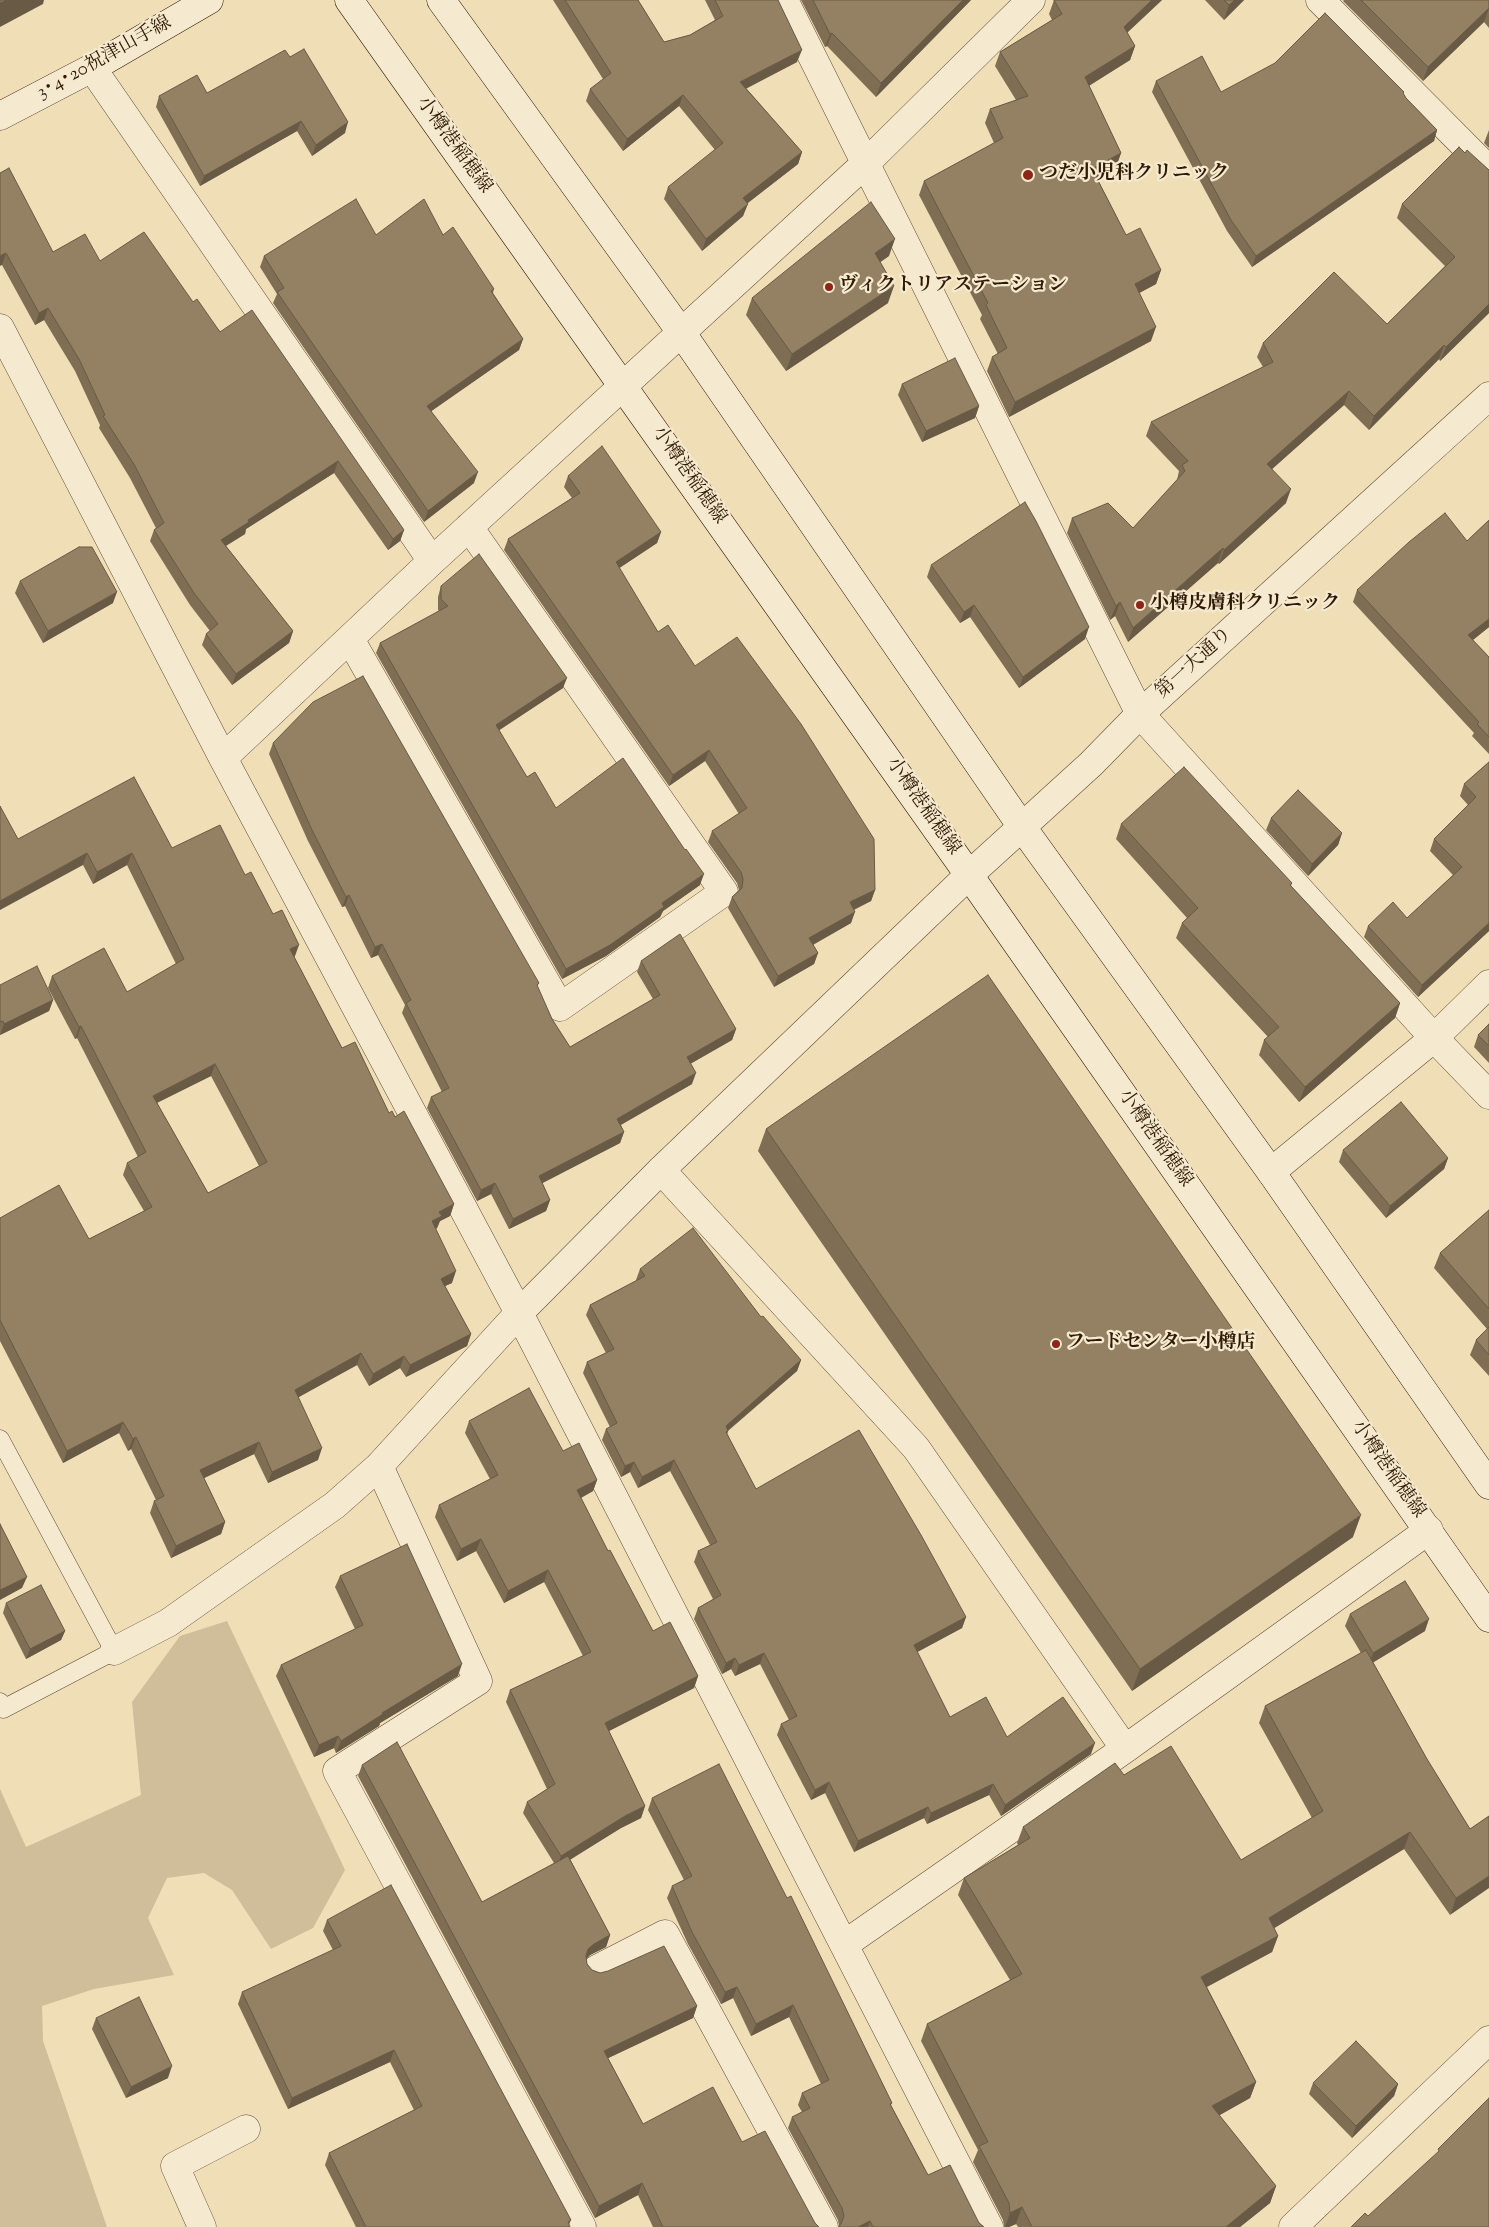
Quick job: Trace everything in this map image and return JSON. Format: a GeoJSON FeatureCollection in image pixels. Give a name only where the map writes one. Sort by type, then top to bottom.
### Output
{"type":"FeatureCollection","features":[{"type":"Feature","properties":{"kind":"street","name":"3･4･20祝津山手線"},"geometry":{"type":"LineString","coordinates":[[0,116],[92,68],[209,0]]}},
{"type":"Feature","properties":{"kind":"street","name":"小樽港稲穂線"},"geometry":{"type":"LineString","coordinates":[[349,0],[624,385],[1489,1618]]}},
{"type":"Feature","properties":{"kind":"street"},"geometry":{"type":"LineString","coordinates":[[441,0],[681,332],[1022,827],[1271,1172],[1489,1484]]}},
{"type":"Feature","properties":{"kind":"street"},"geometry":{"type":"LineString","coordinates":[[784,0],[1140,714],[1434,1038],[1489,1095]]}},
{"type":"Feature","properties":{"kind":"street"},"geometry":{"type":"LineString","coordinates":[[223,758],[432,561],[866,163],[1031,0]]}},
{"type":"Feature","properties":{"kind":"street"},"geometry":{"type":"LineString","coordinates":[[1320,0],[1489,170]]}},
{"type":"Feature","properties":{"kind":"street"},"geometry":{"type":"LineString","coordinates":[[92,68],[432,561]]}},
{"type":"Feature","properties":{"kind":"street"},"geometry":{"type":"LineString","coordinates":[[0,328],[223,758],[519,1313],[989,2227]]}},
{"type":"Feature","properties":{"kind":"street","name":"第一大通り"},"geometry":{"type":"LineString","coordinates":[[114,1651],[168,1623],[335,1505],[379,1466],[519,1313],[661,1170],[969,875],[1090,764],[1140,714],[1489,396]]}},
{"type":"Feature","properties":{"kind":"street"},"geometry":{"type":"LineString","coordinates":[[350,639],[560,1007],[724,892],[469,527]]}},
{"type":"Feature","properties":{"kind":"street"},"geometry":{"type":"LineString","coordinates":[[1271,1172],[1434,1038],[1489,984]]}},
{"type":"Feature","properties":{"kind":"street"},"geometry":{"type":"LineString","coordinates":[[661,1170],[916,1448],[1126,1749]]}},
{"type":"Feature","properties":{"kind":"street"},"geometry":{"type":"LineString","coordinates":[[379,1466],[478,1682],[337,1771],[582,2227]]}},
{"type":"Feature","properties":{"kind":"street"},"geometry":{"type":"LineString","coordinates":[[845,1944],[1126,1749],[1429,1530]]}},
{"type":"Feature","properties":{"kind":"street"},"geometry":{"type":"LineString","coordinates":[[597,1968],[665,1934],[824,2227]]}},
{"type":"Feature","properties":{"kind":"street"},"geometry":{"type":"LineString","coordinates":[[1294,2227],[1489,2040]]}},
{"type":"Feature","properties":{"kind":"street"},"geometry":{"type":"LineString","coordinates":[[202,2227],[175,2166],[246,2130]]}},
{"type":"Feature","properties":{"kind":"lane"},"geometry":{"type":"LineString","coordinates":[[0,1440],[114,1651],[4,1709],[0,1702]]}},
{"type":"Feature","properties":{"kind":"shaded area"},"geometry":{"type":"Polygon","coordinates":[[[227,1621],[345,1870],[313,1928],[271,1949],[232,1890],[204,1873],[167,1878],[148,1918],[174,1975],[94,1989],[42,2006],[43,2041],[107,2227],[0,2227],[0,1789],[26,1847],[141,1795],[132,1702],[180,1636],[227,1621]]]}},
{"type":"Feature","properties":{"kind":"building"},"geometry":{"type":"Polygon","coordinates":[[[565,0],[638,0],[664,42],[690,35],[723,16],[715,0],[778,0],[802,50],[740,82],[802,152],[743,198],[748,204],[706,239],[668,187],[723,143],[683,95],[627,139],[590,89],[611,73],[565,0]]]}},
{"type":"Feature","properties":{"kind":"building"},"geometry":{"type":"Polygon","coordinates":[[[813,0],[963,0],[881,83],[832,33],[830,34],[813,0]]]}},
{"type":"Feature","properties":{"kind":"building"},"geometry":{"type":"Polygon","coordinates":[[[1054,0],[1152,0],[1124,27],[1135,46],[1085,77],[1121,153],[1092,169],[1126,235],[1140,228],[1161,270],[1135,284],[1156,327],[1015,402],[992,357],[1007,348],[986,305],[988,303],[924,181],[1003,138],[990,109],[1028,96],[1000,52],[1062,14],[1054,0]]]}},
{"type":"Feature","properties":{"kind":"building"},"geometry":{"type":"Polygon","coordinates":[[[1224,0],[1235,0],[1229,5],[1224,0]]]}},
{"type":"Feature","properties":{"kind":"building"},"geometry":{"type":"Polygon","coordinates":[[[1361,0],[1489,0],[1489,8],[1428,67],[1361,0]]]}},
{"type":"Feature","properties":{"kind":"building"},"geometry":{"type":"Polygon","coordinates":[[[1325,13],[1404,92],[1406,98],[1437,130],[1256,256],[1231,220],[1156,81],[1202,56],[1221,92],[1275,63],[1325,13]]]}},
{"type":"Feature","properties":{"kind":"building"},"geometry":{"type":"Polygon","coordinates":[[[304,49],[348,122],[316,145],[301,121],[204,176],[159,96],[197,75],[207,93],[285,50],[290,57],[304,49]]]}},
{"type":"Feature","properties":{"kind":"building"},"geometry":{"type":"Polygon","coordinates":[[[1459,147],[1465,153],[1467,150],[1489,170],[1489,304],[1446,347],[1444,345],[1374,416],[1349,391],[1267,464],[1291,489],[1224,550],[1223,548],[1133,628],[1120,602],[1116,606],[1072,518],[1108,503],[1133,528],[1185,471],[1182,465],[1188,461],[1151,422],[1273,362],[1263,343],[1334,272],[1387,324],[1455,257],[1402,204],[1459,147]]]}},
{"type":"Feature","properties":{"kind":"building"},"geometry":{"type":"Polygon","coordinates":[[[9,168],[53,252],[85,234],[100,261],[144,232],[193,302],[197,299],[220,332],[252,310],[404,530],[393,539],[338,461],[221,540],[293,631],[236,674],[206,634],[218,624],[194,593],[154,530],[164,523],[135,466],[103,416],[105,415],[79,359],[48,308],[39,313],[6,253],[0,256],[0,173],[9,168]]]}},
{"type":"Feature","properties":{"kind":"building"},"geometry":{"type":"Polygon","coordinates":[[[356,199],[376,235],[424,199],[443,235],[453,227],[494,289],[491,291],[523,339],[427,406],[478,472],[428,511],[277,292],[284,288],[264,256],[356,199]]]}},
{"type":"Feature","properties":{"kind":"building","name":"ヴィクトリアステーション"},"geometry":{"type":"Polygon","coordinates":[[[871,202],[895,239],[875,253],[894,286],[792,354],[752,298],[871,202]]]}},
{"type":"Feature","properties":{"kind":"building"},"geometry":{"type":"Polygon","coordinates":[[[955,358],[979,406],[926,431],[902,384],[955,358]]]}},
{"type":"Feature","properties":{"kind":"building"},"geometry":{"type":"Polygon","coordinates":[[[602,446],[661,532],[616,562],[658,632],[668,625],[695,666],[737,637],[801,724],[874,839],[875,890],[850,902],[855,912],[809,938],[818,953],[778,976],[732,897],[742,888],[743,879],[741,872],[712,831],[747,808],[709,750],[673,775],[508,539],[580,493],[568,476],[602,446]]]}},
{"type":"Feature","properties":{"kind":"building"},"geometry":{"type":"Polygon","coordinates":[[[1025,502],[1089,627],[1023,677],[974,605],[964,612],[931,565],[1025,502]]]}},
{"type":"Feature","properties":{"kind":"building"},"geometry":{"type":"Polygon","coordinates":[[[1445,513],[1467,541],[1489,520],[1489,619],[1468,635],[1489,657],[1489,737],[1477,724],[1479,722],[1357,590],[1409,542],[1445,513]]]}},
{"type":"Feature","properties":{"kind":"building"},"geometry":{"type":"Polygon","coordinates":[[[79,547],[92,547],[117,592],[48,631],[20,581],[79,547]]]}},
{"type":"Feature","properties":{"kind":"building"},"geometry":{"type":"Polygon","coordinates":[[[479,554],[567,678],[496,725],[527,777],[535,772],[556,808],[623,758],[685,850],[704,874],[662,903],[664,907],[610,945],[566,969],[380,643],[448,606],[441,599],[441,586],[479,554]]]}},
{"type":"Feature","properties":{"kind":"building"},"geometry":{"type":"Polygon","coordinates":[[[363,676],[539,983],[537,985],[552,1019],[570,1047],[660,995],[641,961],[680,934],[736,1029],[687,1057],[696,1073],[617,1119],[624,1132],[539,1176],[550,1200],[513,1219],[495,1183],[481,1190],[431,1097],[449,1088],[406,1003],[411,1000],[382,944],[375,947],[349,895],[346,897],[312,830],[273,743],[313,702],[363,676]]]}},
{"type":"Feature","properties":{"kind":"building"},"geometry":{"type":"Polygon","coordinates":[[[1489,762],[1489,923],[1422,985],[1368,926],[1393,902],[1407,918],[1462,867],[1434,839],[1476,797],[1464,784],[1489,762]]]}},
{"type":"Feature","properties":{"kind":"building"},"geometry":{"type":"Polygon","coordinates":[[[1184,767],[1400,1003],[1305,1087],[1264,1040],[1279,1027],[1182,923],[1198,908],[1121,824],[1184,767]]]}},
{"type":"Feature","properties":{"kind":"building"},"geometry":{"type":"Polygon","coordinates":[[[134,777],[172,848],[220,825],[245,875],[251,872],[273,914],[282,910],[299,945],[290,949],[342,1048],[355,1042],[389,1113],[392,1111],[395,1117],[404,1111],[454,1204],[439,1212],[442,1216],[432,1221],[456,1271],[441,1279],[471,1334],[410,1365],[404,1356],[373,1374],[361,1353],[295,1390],[322,1448],[272,1472],[259,1442],[200,1470],[225,1522],[176,1546],[154,1501],[164,1496],[136,1437],[133,1439],[123,1422],[67,1451],[0,1320],[0,1218],[59,1185],[89,1239],[152,1207],[127,1163],[146,1152],[81,1026],[79,1027],[52,976],[104,948],[127,992],[184,959],[132,853],[97,872],[87,853],[0,901],[0,806],[18,839],[134,777]],[[215,1064],[153,1096],[208,1193],[267,1162],[215,1064]]]}},
{"type":"Feature","properties":{"kind":"building"},"geometry":{"type":"Polygon","coordinates":[[[1298,790],[1342,833],[1312,864],[1271,818],[1298,790]]]}},
{"type":"Feature","properties":{"kind":"building"},"geometry":{"type":"Polygon","coordinates":[[[37,966],[53,1000],[4,1024],[3,1021],[0,1022],[0,985],[37,966]]]}},
{"type":"Feature","properties":{"kind":"building","name":"フードセンター小樽店"},"geometry":{"type":"Polygon","coordinates":[[[988,975],[1361,1515],[1140,1669],[766,1129],[988,975]]]}},
{"type":"Feature","properties":{"kind":"building"},"geometry":{"type":"Polygon","coordinates":[[[1489,1024],[1489,1046],[1478,1035],[1489,1024]]]}},
{"type":"Feature","properties":{"kind":"building"},"geometry":{"type":"Polygon","coordinates":[[[1401,1102],[1448,1158],[1390,1206],[1343,1150],[1401,1102]]]}},
{"type":"Feature","properties":{"kind":"building"},"geometry":{"type":"Polygon","coordinates":[[[1489,1210],[1489,1309],[1440,1253],[1489,1210]]]}},
{"type":"Feature","properties":{"kind":"building"},"geometry":{"type":"Polygon","coordinates":[[[693,1228],[761,1317],[763,1316],[801,1360],[726,1426],[728,1431],[726,1432],[756,1489],[859,1430],[921,1535],[966,1617],[914,1645],[950,1717],[986,1697],[1007,1737],[1063,1697],[1095,1743],[1005,1805],[993,1784],[931,1813],[928,1807],[858,1841],[829,1782],[815,1790],[781,1724],[797,1716],[764,1653],[739,1665],[735,1658],[726,1663],[698,1608],[721,1595],[698,1551],[717,1542],[674,1460],[642,1477],[634,1462],[625,1466],[606,1429],[617,1423],[587,1362],[614,1349],[590,1305],[645,1276],[640,1269],[693,1228]]]}},
{"type":"Feature","properties":{"kind":"building"},"geometry":{"type":"Polygon","coordinates":[[[1489,1327],[1489,1355],[1476,1340],[1489,1327]]]}},
{"type":"Feature","properties":{"kind":"building"},"geometry":{"type":"Polygon","coordinates":[[[529,1388],[563,1451],[579,1443],[597,1480],[577,1490],[608,1551],[610,1550],[653,1631],[670,1622],[698,1676],[605,1723],[645,1806],[625,1816],[561,1856],[527,1802],[555,1784],[510,1690],[591,1652],[548,1570],[508,1591],[481,1539],[461,1549],[439,1505],[498,1475],[469,1421],[529,1388]]]}},
{"type":"Feature","properties":{"kind":"building"},"geometry":{"type":"Polygon","coordinates":[[[0,1524],[27,1577],[0,1590],[0,1524]]]}},
{"type":"Feature","properties":{"kind":"building"},"geometry":{"type":"Polygon","coordinates":[[[407,1544],[462,1664],[382,1713],[341,1741],[338,1736],[319,1745],[281,1665],[363,1625],[340,1576],[407,1544]]]}},
{"type":"Feature","properties":{"kind":"building"},"geometry":{"type":"Polygon","coordinates":[[[1405,1581],[1429,1619],[1373,1653],[1350,1614],[1405,1581]]]}},
{"type":"Feature","properties":{"kind":"building"},"geometry":{"type":"Polygon","coordinates":[[[41,1585],[65,1631],[30,1649],[6,1603],[41,1585]]]}},
{"type":"Feature","properties":{"kind":"building"},"geometry":{"type":"Polygon","coordinates":[[[1366,1650],[1427,1759],[1470,1829],[1489,1816],[1489,1876],[1456,1898],[1410,1832],[1269,1918],[1278,1936],[1201,1977],[1256,2082],[1212,2106],[1276,2186],[1226,2227],[1032,2227],[1022,2207],[1010,2213],[1009,2203],[979,2146],[988,2142],[927,2024],[1022,1974],[964,1878],[1030,1838],[1023,1827],[1115,1763],[1124,1775],[1171,1746],[1241,1860],[1323,1811],[1265,1706],[1366,1650]]]}},
{"type":"Feature","properties":{"kind":"building"},"geometry":{"type":"Polygon","coordinates":[[[397,1742],[482,1902],[568,1856],[610,1935],[588,1949],[586,1956],[587,1964],[592,1970],[600,1973],[608,1971],[664,1946],[697,2006],[604,2051],[643,2124],[713,2087],[742,2142],[765,2131],[815,2223],[819,2227],[663,2227],[642,2183],[599,2206],[362,1765],[397,1742]]]}},
{"type":"Feature","properties":{"kind":"building"},"geometry":{"type":"Polygon","coordinates":[[[719,1764],[787,1898],[791,1896],[892,2103],[890,2104],[928,2175],[950,2165],[979,2223],[984,2227],[873,2227],[870,2221],[858,2227],[838,2227],[844,2216],[842,2208],[792,2117],[810,2108],[802,2093],[829,2080],[793,2005],[756,2024],[737,1987],[725,1992],[692,1932],[672,1886],[692,1876],[652,1798],[719,1764]]]}},
{"type":"Feature","properties":{"kind":"building"},"geometry":{"type":"Polygon","coordinates":[[[391,1885],[571,2220],[568,2222],[570,2227],[366,2227],[329,2153],[422,2106],[394,2050],[292,2098],[242,1992],[341,1946],[327,1920],[391,1885]]]}},
{"type":"Feature","properties":{"kind":"building"},"geometry":{"type":"Polygon","coordinates":[[[139,1997],[172,2066],[131,2087],[96,2018],[139,1997]]]}},
{"type":"Feature","properties":{"kind":"building"},"geometry":{"type":"Polygon","coordinates":[[[1356,2041],[1398,2084],[1356,2126],[1313,2083],[1356,2041]]]}},
{"type":"Feature","properties":{"kind":"building"},"geometry":{"type":"Polygon","coordinates":[[[1489,2098],[1489,2227],[1351,2227],[1365,2213],[1368,2216],[1439,2151],[1438,2149],[1489,2098]]]}},
{"type":"Feature","properties":{"kind":"place","name":"つだ小児科クリニック"},"geometry":{"type":"Point","coordinates":[1028,175]}},
{"type":"Feature","properties":{"kind":"place","name":"ヴィクトリアステーション"},"geometry":{"type":"Point","coordinates":[829,287]}},
{"type":"Feature","properties":{"kind":"place","name":"小樽皮膚科クリニック"},"geometry":{"type":"Point","coordinates":[1140,605]}},
{"type":"Feature","properties":{"kind":"place","name":"フードセンター小樽店"},"geometry":{"type":"Point","coordinates":[1056,1344]}}]}
